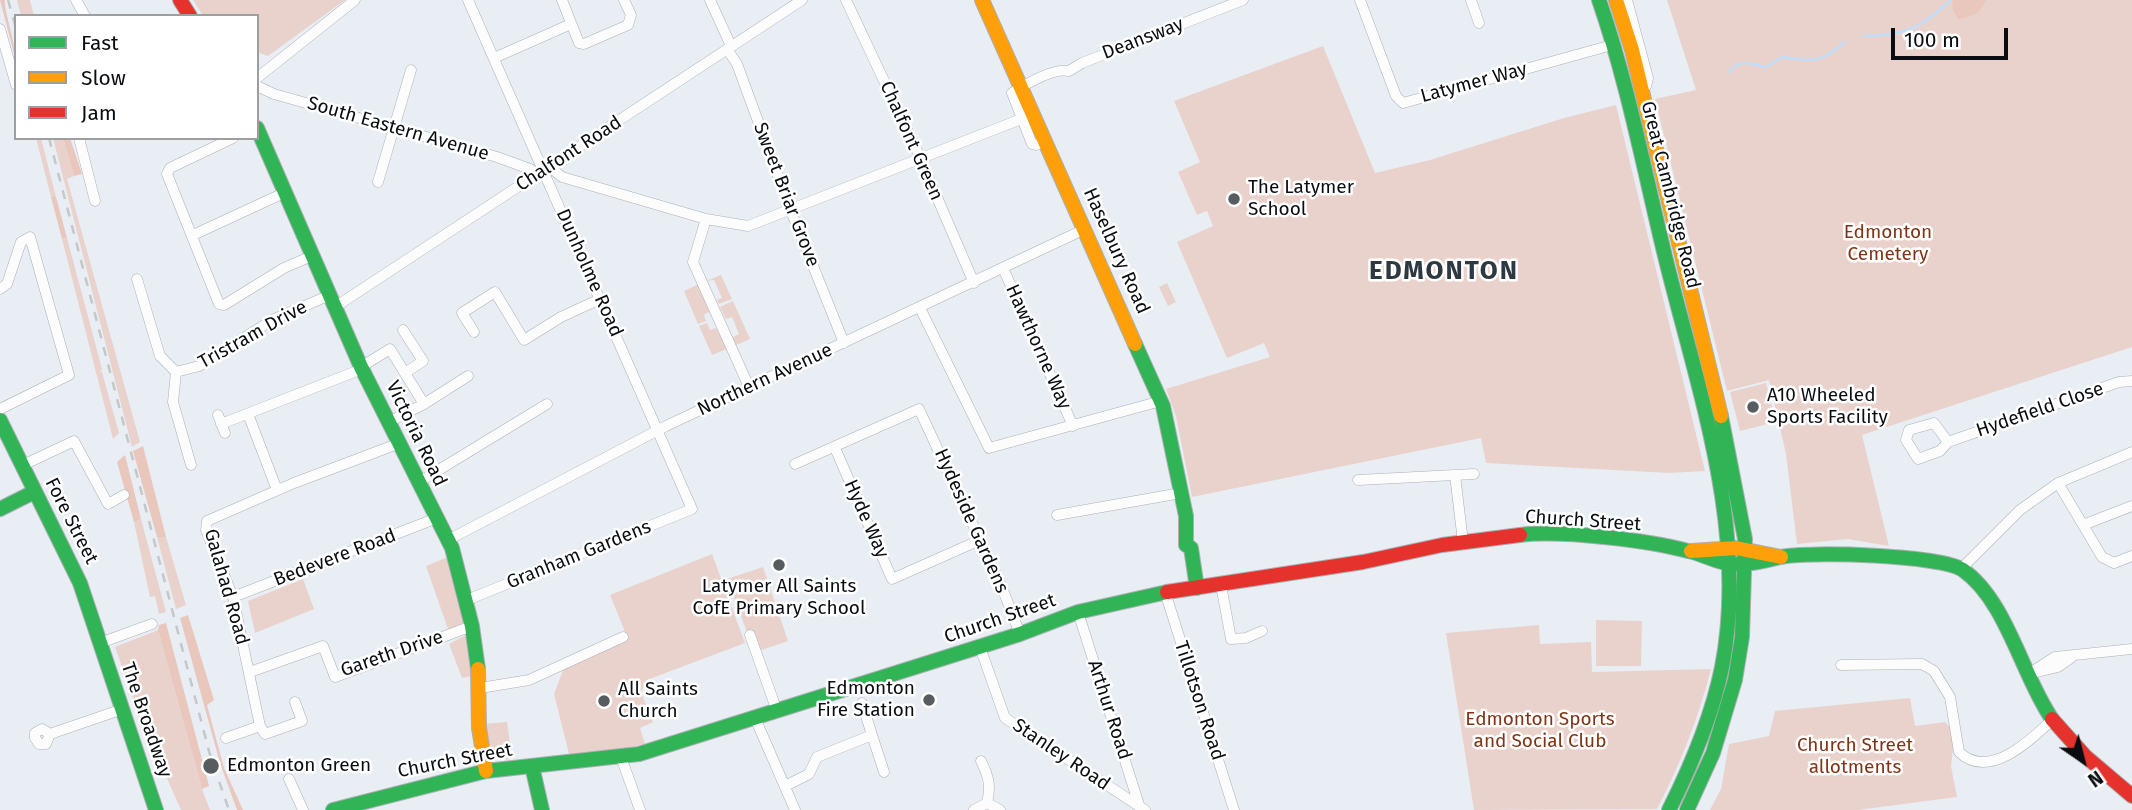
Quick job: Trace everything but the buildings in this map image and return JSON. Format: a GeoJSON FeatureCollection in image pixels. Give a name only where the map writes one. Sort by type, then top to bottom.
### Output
{"type":"FeatureCollection","features":[{"type":"Feature","properties":{"kind":"main road","name":"Haselbury Road"},"geometry":{"type":"LineString","coordinates":[[982,0],[1022,86],[1028,117],[1046,141],[1161,401],[1170,427],[1187,526],[1184,532],[1186,545],[1191,548],[1197,588]]}},
{"type":"Feature","properties":{"kind":"main road","name":"Great Cambridge Road"},"geometry":{"type":"LineString","coordinates":[[1599,0],[1701,401],[1736,556]]}},
{"type":"Feature","properties":{"kind":"main road","name":"Great Cambridge Road"},"geometry":{"type":"LineString","coordinates":[[1616,0],[1640,85],[1717,400],[1738,504],[1734,515],[1736,556]]}},
{"type":"Feature","properties":{"kind":"main road","name":"Victoria Road"},"geometry":{"type":"LineString","coordinates":[[259,132],[362,368],[448,540],[467,600],[472,626],[480,688],[479,728],[486,771]]}},
{"type":"Feature","properties":{"kind":"main road"},"geometry":{"type":"LineString","coordinates":[[1693,369],[1709,365]]}},
{"type":"Feature","properties":{"kind":"main road","name":"Fore Street"},"geometry":{"type":"LineString","coordinates":[[0,421],[77,576],[100,643]]}},
{"type":"Feature","properties":{"kind":"main road"},"geometry":{"type":"LineString","coordinates":[[0,509],[34,492]]}},
{"type":"Feature","properties":{"kind":"main road","name":"Church Street"},"geometry":{"type":"LineString","coordinates":[[333,810],[486,771],[621,757],[1020,635],[1078,612],[1165,592],[1221,585],[1463,542],[1528,534],[1615,539],[1691,551],[1704,546],[1736,556],[1770,562],[1781,557],[1926,559],[1962,568]]}},
{"type":"Feature","properties":{"kind":"main road"},"geometry":{"type":"LineString","coordinates":[[1669,810],[1706,728],[1718,682],[1736,556]]}},
{"type":"Feature","properties":{"kind":"main road"},"geometry":{"type":"LineString","coordinates":[[1688,810],[1713,753],[1735,680],[1742,637],[1736,556]]}},
{"type":"Feature","properties":{"kind":"main road"},"geometry":{"type":"LineString","coordinates":[[1962,568],[1996,611],[2027,675],[2053,719],[2132,796]]}},
{"type":"Feature","properties":{"kind":"main road","name":"The Broadway"},"geometry":{"type":"LineString","coordinates":[[100,643],[120,710],[156,810]]}},
{"type":"Feature","properties":{"kind":"main road"},"geometry":{"type":"LineString","coordinates":[[532,766],[542,810]]}},
{"type":"Feature","properties":{"kind":"street"},"geometry":{"type":"LineString","coordinates":[[259,76],[355,0]]}},
{"type":"Feature","properties":{"kind":"street","name":"Dunholme Road"},"geometry":{"type":"LineString","coordinates":[[468,0],[692,509]]}},
{"type":"Feature","properties":{"kind":"street"},"geometry":{"type":"LineString","coordinates":[[562,0],[579,43],[584,44],[625,27],[631,18],[624,0]]}},
{"type":"Feature","properties":{"kind":"street","name":"Sweet Briar Grove"},"geometry":{"type":"LineString","coordinates":[[710,0],[737,64],[790,211],[844,343]]}},
{"type":"Feature","properties":{"kind":"street","name":"Chalfont Road"},"geometry":{"type":"LineString","coordinates":[[333,301],[543,171],[802,0]]}},
{"type":"Feature","properties":{"kind":"street","name":"Chalfont Green"},"geometry":{"type":"LineString","coordinates":[[846,0],[921,160],[974,283]]}},
{"type":"Feature","properties":{"kind":"street","name":"Deansway"},"geometry":{"type":"LineString","coordinates":[[1022,86],[1077,61],[1082,63],[1243,0]]}},
{"type":"Feature","properties":{"kind":"street","name":"Latymer Way"},"geometry":{"type":"LineString","coordinates":[[1360,0],[1396,96],[1403,103],[1612,45]]}},
{"type":"Feature","properties":{"kind":"street"},"geometry":{"type":"LineString","coordinates":[[1471,0],[1479,23]]}},
{"type":"Feature","properties":{"kind":"street"},"geometry":{"type":"LineString","coordinates":[[1628,0],[1648,78],[1646,86],[1640,85]]}},
{"type":"Feature","properties":{"kind":"street"},"geometry":{"type":"LineString","coordinates":[[494,58],[571,24]]}},
{"type":"Feature","properties":{"kind":"street"},"geometry":{"type":"LineString","coordinates":[[0,29],[14,78]]}},
{"type":"Feature","properties":{"kind":"street"},"geometry":{"type":"LineString","coordinates":[[378,182],[411,70]]}},
{"type":"Feature","properties":{"kind":"street","name":"South Eastern Avenue"},"geometry":{"type":"LineString","coordinates":[[259,87],[274,94],[530,169],[706,219],[748,226],[1028,117]]}},
{"type":"Feature","properties":{"kind":"street"},"geometry":{"type":"LineString","coordinates":[[80,140],[95,201]]}},
{"type":"Feature","properties":{"kind":"street"},"geometry":{"type":"LineString","coordinates":[[229,140],[168,171],[220,305],[284,268],[314,255]]}},
{"type":"Feature","properties":{"kind":"street"},"geometry":{"type":"LineString","coordinates":[[193,235],[286,192]]}},
{"type":"Feature","properties":{"kind":"street"},"geometry":{"type":"LineString","coordinates":[[706,219],[693,262],[749,387]]}},
{"type":"Feature","properties":{"kind":"street","name":"Northern Avenue"},"geometry":{"type":"LineString","coordinates":[[448,540],[658,430],[1085,229]]}},
{"type":"Feature","properties":{"kind":"street"},"geometry":{"type":"LineString","coordinates":[[0,289],[7,284],[21,242],[30,237],[69,375],[0,409]]}},
{"type":"Feature","properties":{"kind":"street","name":"Hawthorne Way"},"geometry":{"type":"LineString","coordinates":[[1003,268],[1073,426]]}},
{"type":"Feature","properties":{"kind":"street"},"geometry":{"type":"LineString","coordinates":[[137,279],[160,356],[176,372],[173,402],[191,465]]}},
{"type":"Feature","properties":{"kind":"street"},"geometry":{"type":"LineString","coordinates":[[474,332],[462,313],[495,292],[524,340],[561,317],[600,299]]}},
{"type":"Feature","properties":{"kind":"street","name":"Tristram Drive"},"geometry":{"type":"LineString","coordinates":[[176,372],[199,366],[274,319],[333,301]]}},
{"type":"Feature","properties":{"kind":"street"},"geometry":{"type":"LineString","coordinates":[[920,308],[989,448],[1161,401]]}},
{"type":"Feature","properties":{"kind":"street"},"geometry":{"type":"LineString","coordinates":[[403,330],[423,361],[405,373]]}},
{"type":"Feature","properties":{"kind":"street"},"geometry":{"type":"LineString","coordinates":[[221,424],[362,368],[390,349],[424,404]]}},
{"type":"Feature","properties":{"kind":"street"},"geometry":{"type":"LineString","coordinates":[[389,422],[468,376]]}},
{"type":"Feature","properties":{"kind":"street","name":"Hydefield Close"},"geometry":{"type":"LineString","coordinates":[[1948,442],[2119,382],[2132,381]]}},
{"type":"Feature","properties":{"kind":"street"},"geometry":{"type":"LineString","coordinates":[[419,482],[547,404]]}},
{"type":"Feature","properties":{"kind":"street","name":"Hydeside Gardens"},"geometry":{"type":"LineString","coordinates":[[835,448],[919,408],[1020,635]]}},
{"type":"Feature","properties":{"kind":"street"},"geometry":{"type":"LineString","coordinates":[[248,414],[277,490]]}},
{"type":"Feature","properties":{"kind":"street"},"geometry":{"type":"LineString","coordinates":[[21,466],[74,441],[108,504],[124,495]]}},
{"type":"Feature","properties":{"kind":"street","name":"Galahad Road"},"geometry":{"type":"LineString","coordinates":[[263,730],[233,597],[206,530],[207,521],[277,490],[400,443]]}},
{"type":"Feature","properties":{"kind":"street"},"geometry":{"type":"LineString","coordinates":[[795,464],[835,448]]}},
{"type":"Feature","properties":{"kind":"street","name":"Hyde Way"},"geometry":{"type":"LineString","coordinates":[[835,448],[892,579],[980,540]]}},
{"type":"Feature","properties":{"kind":"street"},"geometry":{"type":"LineString","coordinates":[[1962,568],[2006,526],[2024,515],[2046,491],[2058,483],[2132,452]]}},
{"type":"Feature","properties":{"kind":"street"},"geometry":{"type":"LineString","coordinates":[[1358,480],[1474,474]]}},
{"type":"Feature","properties":{"kind":"street"},"geometry":{"type":"LineString","coordinates":[[1455,475],[1463,542]]}},
{"type":"Feature","properties":{"kind":"street"},"geometry":{"type":"LineString","coordinates":[[2058,483],[2107,562],[2114,563],[2132,556]]}},
{"type":"Feature","properties":{"kind":"street"},"geometry":{"type":"LineString","coordinates":[[1056,515],[1181,493]]}},
{"type":"Feature","properties":{"kind":"street"},"geometry":{"type":"LineString","coordinates":[[2083,526],[2132,506]]}},
{"type":"Feature","properties":{"kind":"street","name":"Granham Gardens"},"geometry":{"type":"LineString","coordinates":[[467,600],[692,509]]}},
{"type":"Feature","properties":{"kind":"street","name":"Bedevere Road"},"geometry":{"type":"LineString","coordinates":[[233,597],[437,518]]}},
{"type":"Feature","properties":{"kind":"street"},"geometry":{"type":"LineString","coordinates":[[1221,585],[1231,639],[1246,638],[1262,631]]}},
{"type":"Feature","properties":{"kind":"street","name":"Tillotson Road"},"geometry":{"type":"LineString","coordinates":[[1165,592],[1234,810]]}},
{"type":"Feature","properties":{"kind":"street","name":"Arthur Road"},"geometry":{"type":"LineString","coordinates":[[1078,612],[1143,809]]}},
{"type":"Feature","properties":{"kind":"street"},"geometry":{"type":"LineString","coordinates":[[100,643],[152,624]]}},
{"type":"Feature","properties":{"kind":"street","name":"Gareth Drive"},"geometry":{"type":"LineString","coordinates":[[250,673],[323,646],[335,677],[472,626]]}},
{"type":"Feature","properties":{"kind":"street"},"geometry":{"type":"LineString","coordinates":[[750,635],[777,711]]}},
{"type":"Feature","properties":{"kind":"street"},"geometry":{"type":"LineString","coordinates":[[480,688],[529,680],[622,637]]}},
{"type":"Feature","properties":{"kind":"street","name":"Stanley Road"},"geometry":{"type":"LineString","coordinates":[[980,647],[1005,718],[1143,809]]}},
{"type":"Feature","properties":{"kind":"street"},"geometry":{"type":"LineString","coordinates":[[2027,675],[2055,657],[2072,658],[2132,649]]}},
{"type":"Feature","properties":{"kind":"street"},"geometry":{"type":"LineString","coordinates":[[1841,665],[1922,664],[1934,671],[1950,697],[1959,752],[1971,761],[2003,758],[2029,742],[2053,719]]}},
{"type":"Feature","properties":{"kind":"street"},"geometry":{"type":"LineString","coordinates":[[226,738],[302,721],[295,702]]}},
{"type":"Feature","properties":{"kind":"street"},"geometry":{"type":"LineString","coordinates":[[862,703],[884,772]]}},
{"type":"Feature","properties":{"kind":"street"},"geometry":{"type":"LineString","coordinates":[[50,734],[120,710]]}},
{"type":"Feature","properties":{"kind":"street"},"geometry":{"type":"LineString","coordinates":[[755,718],[795,810]]}},
{"type":"Feature","properties":{"kind":"street"},"geometry":{"type":"LineString","coordinates":[[785,786],[809,774],[817,757],[872,735]]}},
{"type":"Feature","properties":{"kind":"street"},"geometry":{"type":"LineString","coordinates":[[621,757],[640,810]]}},
{"type":"Feature","properties":{"kind":"street"},"geometry":{"type":"LineString","coordinates":[[981,761],[990,784],[987,803]]}},
{"type":"Feature","properties":{"kind":"street"},"geometry":{"type":"LineString","coordinates":[[289,779],[303,810]]}},
{"type":"Feature","properties":{"kind":"street"},"geometry":{"type":"LineString","coordinates":[[974,810],[987,803]]}},
{"type":"Feature","properties":{"kind":"street"},"geometry":{"type":"LineString","coordinates":[[987,803],[1000,810]]}},
{"type":"Feature","properties":{"kind":"green space"},"geometry":{"type":"Polygon","coordinates":[[[17,0],[30,0],[34,14],[20,14],[17,0]]]}},
{"type":"Feature","properties":{"kind":"green space"},"geometry":{"type":"Polygon","coordinates":[[[193,0],[345,0],[268,56],[259,53],[259,14],[202,14],[193,0]]]}},
{"type":"Feature","properties":{"kind":"green space","name":"Edmonton Cemetery"},"geometry":{"type":"Polygon","coordinates":[[[1667,0],[2132,0],[2132,347],[1862,435],[1889,546],[1848,539],[1797,544],[1786,454],[1769,380],[1727,391],[1655,99],[1696,90],[1667,0]]]}},
{"type":"Feature","properties":{"kind":"green space"},"geometry":{"type":"Polygon","coordinates":[[[1323,46],[1375,173],[1430,160],[1564,118],[1616,105],[1705,471],[1669,473],[1486,463],[1481,438],[1192,497],[1176,416],[1166,389],[1270,357],[1264,343],[1227,358],[1177,242],[1213,226],[1207,211],[1197,215],[1178,172],[1200,162],[1174,101],[1323,46]]]}},
{"type":"Feature","properties":{"kind":"green space"},"geometry":{"type":"Polygon","coordinates":[[[37,140],[42,140],[56,197],[51,197],[37,140]]]}},
{"type":"Feature","properties":{"kind":"green space"},"geometry":{"type":"Polygon","coordinates":[[[54,140],[64,140],[74,176],[67,179],[140,442],[132,447],[54,140]]]}},
{"type":"Feature","properties":{"kind":"green space"},"geometry":{"type":"Polygon","coordinates":[[[67,238],[102,369],[100,372],[119,433],[113,439],[62,239],[67,238]]]}},
{"type":"Feature","properties":{"kind":"green space"},"geometry":{"type":"Polygon","coordinates":[[[721,275],[732,299],[719,304],[717,300],[722,298],[714,280],[706,281],[721,275]]]}},
{"type":"Feature","properties":{"kind":"green space"},"geometry":{"type":"Polygon","coordinates":[[[1167,283],[1176,302],[1168,306],[1159,287],[1167,283]]]}},
{"type":"Feature","properties":{"kind":"green space"},"geometry":{"type":"Polygon","coordinates":[[[699,284],[709,312],[704,315],[706,321],[698,324],[684,291],[699,284]]]}},
{"type":"Feature","properties":{"kind":"green space"},"geometry":{"type":"Polygon","coordinates":[[[733,301],[750,339],[734,346],[733,337],[739,334],[732,317],[726,319],[720,307],[733,301]]]}},
{"type":"Feature","properties":{"kind":"green space"},"geometry":{"type":"Polygon","coordinates":[[[707,323],[710,330],[716,328],[727,349],[712,355],[699,326],[707,323]]]}},
{"type":"Feature","properties":{"kind":"green space","name":"A10 Wheeled Sports Facility"},"geometry":{"type":"Polygon","coordinates":[[[1766,383],[1776,422],[1740,431],[1730,392],[1766,383]]]}},
{"type":"Feature","properties":{"kind":"green space"},"geometry":{"type":"Polygon","coordinates":[[[141,519],[166,612],[159,614],[155,596],[150,597],[134,522],[141,519]]]}},
{"type":"Feature","properties":{"kind":"green space"},"geometry":{"type":"Polygon","coordinates":[[[157,537],[166,537],[186,605],[176,609],[157,537]]]}},
{"type":"Feature","properties":{"kind":"green space"},"geometry":{"type":"Polygon","coordinates":[[[712,554],[745,643],[647,680],[641,692],[653,722],[640,728],[645,744],[607,752],[569,754],[554,694],[564,668],[628,639],[610,595],[712,554]]]}},
{"type":"Feature","properties":{"kind":"green space"},"geometry":{"type":"Polygon","coordinates":[[[450,556],[468,622],[448,629],[426,566],[450,556]]]}},
{"type":"Feature","properties":{"kind":"green space"},"geometry":{"type":"Polygon","coordinates":[[[763,567],[788,641],[759,651],[748,635],[727,579],[763,567]]]}},
{"type":"Feature","properties":{"kind":"green space"},"geometry":{"type":"Polygon","coordinates":[[[303,579],[314,609],[255,633],[248,601],[303,579]]]}},
{"type":"Feature","properties":{"kind":"green space"},"geometry":{"type":"Polygon","coordinates":[[[1596,620],[1642,621],[1641,666],[1596,666],[1596,620]]]}},
{"type":"Feature","properties":{"kind":"green space","name":"Edmonton Sports and Social Club"},"geometry":{"type":"Polygon","coordinates":[[[1539,625],[1540,644],[1591,642],[1592,672],[1711,669],[1688,740],[1657,809],[1474,810],[1446,633],[1539,625]]]}},
{"type":"Feature","properties":{"kind":"green space"},"geometry":{"type":"Polygon","coordinates":[[[158,630],[210,810],[181,810],[139,715],[115,647],[158,630]]]}},
{"type":"Feature","properties":{"kind":"green space"},"geometry":{"type":"Polygon","coordinates":[[[464,636],[468,638],[476,675],[462,678],[449,644],[464,636]]]}},
{"type":"Feature","properties":{"kind":"green space","name":"Church Street allotments"},"geometry":{"type":"Polygon","coordinates":[[[1910,698],[1915,726],[1945,722],[1955,732],[1951,766],[1957,797],[1858,810],[1710,810],[1721,789],[1729,744],[1769,736],[1775,711],[1910,698]]]}},
{"type":"Feature","properties":{"kind":"green space"},"geometry":{"type":"Polygon","coordinates":[[[507,722],[512,758],[507,760],[491,750],[482,724],[507,722]]]}},
{"type":"Feature","properties":{"kind":"shaded area"},"geometry":{"type":"Polygon","coordinates":[[[0,0],[5,0],[14,53],[0,0]]]}},
{"type":"Feature","properties":{"kind":"shaded area"},"geometry":{"type":"Polygon","coordinates":[[[1953,0],[1986,0],[1975,14],[1958,19],[1952,8],[1953,0]]]}},
{"type":"Feature","properties":{"kind":"shaded area"},"geometry":{"type":"Polygon","coordinates":[[[64,140],[71,140],[82,174],[74,176],[64,140]]]}},
{"type":"Feature","properties":{"kind":"shaded area"},"geometry":{"type":"Polygon","coordinates":[[[51,197],[56,197],[67,238],[62,239],[51,197]]]}},
{"type":"Feature","properties":{"kind":"shaded area"},"geometry":{"type":"Polygon","coordinates":[[[143,446],[166,537],[157,537],[133,451],[143,446]]]}},
{"type":"Feature","properties":{"kind":"shaded area"},"geometry":{"type":"Polygon","coordinates":[[[125,455],[141,519],[134,522],[117,462],[125,455]]]}},
{"type":"Feature","properties":{"kind":"shaded area"},"geometry":{"type":"Polygon","coordinates":[[[188,615],[214,700],[207,705],[224,768],[243,810],[237,810],[220,763],[180,618],[188,615]]]}},
{"type":"Feature","properties":{"kind":"shaded area"},"geometry":{"type":"Polygon","coordinates":[[[166,623],[209,786],[202,789],[158,630],[159,625],[166,623]]]}},
{"type":"Feature","properties":{"kind":"waterway"},"geometry":{"type":"LineString","coordinates":[[1864,36],[1903,32],[1931,17],[1951,0]]}},
{"type":"Feature","properties":{"kind":"waterway"},"geometry":{"type":"LineString","coordinates":[[1729,72],[1742,63],[1766,67],[1782,57],[1816,59],[1829,54],[1845,42]]}},
{"type":"Feature","properties":{"kind":"railway"},"geometry":{"type":"LineString","coordinates":[[8,0],[14,21]]}},
{"type":"Feature","properties":{"kind":"railway"},"geometry":{"type":"LineString","coordinates":[[50,140],[210,755],[229,810]]}},
{"type":"Feature","properties":{"kind":"traffic: fast"},"geometry":{"type":"LineString","coordinates":[[1599,0],[1627,95],[1704,407],[1716,459],[1729,563],[1729,615],[1718,686],[1700,740],[1669,810]]}},
{"type":"Feature","properties":{"kind":"traffic: fast"},"geometry":{"type":"LineString","coordinates":[[259,133],[361,367],[452,548],[472,626],[478,669]]}},
{"type":"Feature","properties":{"kind":"traffic: fast"},"geometry":{"type":"LineString","coordinates":[[1135,344],[1163,406],[1186,516],[1186,545],[1191,548],[1197,588]]}},
{"type":"Feature","properties":{"kind":"traffic: fast"},"geometry":{"type":"LineString","coordinates":[[1687,810],[1713,753],[1735,680],[1742,637],[1745,539],[1721,416]]}},
{"type":"Feature","properties":{"kind":"traffic: fast"},"geometry":{"type":"LineString","coordinates":[[0,420],[80,583],[156,810]]}},
{"type":"Feature","properties":{"kind":"traffic: fast"},"geometry":{"type":"LineString","coordinates":[[0,509],[34,492]]}},
{"type":"Feature","properties":{"kind":"traffic: fast"},"geometry":{"type":"LineString","coordinates":[[1520,535],[1580,535],[1628,540],[1694,552],[1733,564],[1817,554],[1903,558],[1950,565],[1963,570],[1991,600],[2052,719]]}},
{"type":"Feature","properties":{"kind":"traffic: fast"},"geometry":{"type":"LineString","coordinates":[[333,810],[486,771],[639,754],[1020,634],[1078,612],[1167,592]]}},
{"type":"Feature","properties":{"kind":"traffic: fast"},"geometry":{"type":"LineString","coordinates":[[532,766],[542,810]]}},
{"type":"Feature","properties":{"kind":"traffic: slow"},"geometry":{"type":"LineString","coordinates":[[982,0],[1135,344]]}},
{"type":"Feature","properties":{"kind":"traffic: slow"},"geometry":{"type":"LineString","coordinates":[[1616,0],[1632,50],[1721,416]]}},
{"type":"Feature","properties":{"kind":"traffic: slow"},"geometry":{"type":"LineString","coordinates":[[1691,551],[1736,548],[1781,557]]}},
{"type":"Feature","properties":{"kind":"traffic: slow"},"geometry":{"type":"LineString","coordinates":[[478,669],[479,728],[486,771]]}},
{"type":"Feature","properties":{"kind":"traffic: jam"},"geometry":{"type":"LineString","coordinates":[[180,0],[189,14]]}},
{"type":"Feature","properties":{"kind":"traffic: jam"},"geometry":{"type":"LineString","coordinates":[[1167,592],[1363,562],[1442,545],[1520,535]]}},
{"type":"Feature","properties":{"kind":"traffic: jam"},"geometry":{"type":"LineString","coordinates":[[2052,719],[2085,756],[2132,796]]}},
{"type":"Feature","properties":{"kind":"place","name":"The Latymer School"},"geometry":{"type":"Point","coordinates":[1234,199]}},
{"type":"Feature","properties":{"kind":"place","name":"A10 Wheeled Sports Facility"},"geometry":{"type":"Point","coordinates":[1753,407]}},
{"type":"Feature","properties":{"kind":"place","name":"Latymer All Saints CofE Primary School"},"geometry":{"type":"Point","coordinates":[779,565]}},
{"type":"Feature","properties":{"kind":"place","name":"Edmonton Fire Station"},"geometry":{"type":"Point","coordinates":[929,700]}},
{"type":"Feature","properties":{"kind":"place","name":"All Saints Church"},"geometry":{"type":"Point","coordinates":[604,701]}},
{"type":"Feature","properties":{"kind":"place","name":"Edmonton Green"},"geometry":{"type":"Point","coordinates":[211,766]}},
{"type":"Feature","properties":{"kind":"district","name":"EDMONTON"},"geometry":{"type":"Point","coordinates":[1444,272]}}]}
